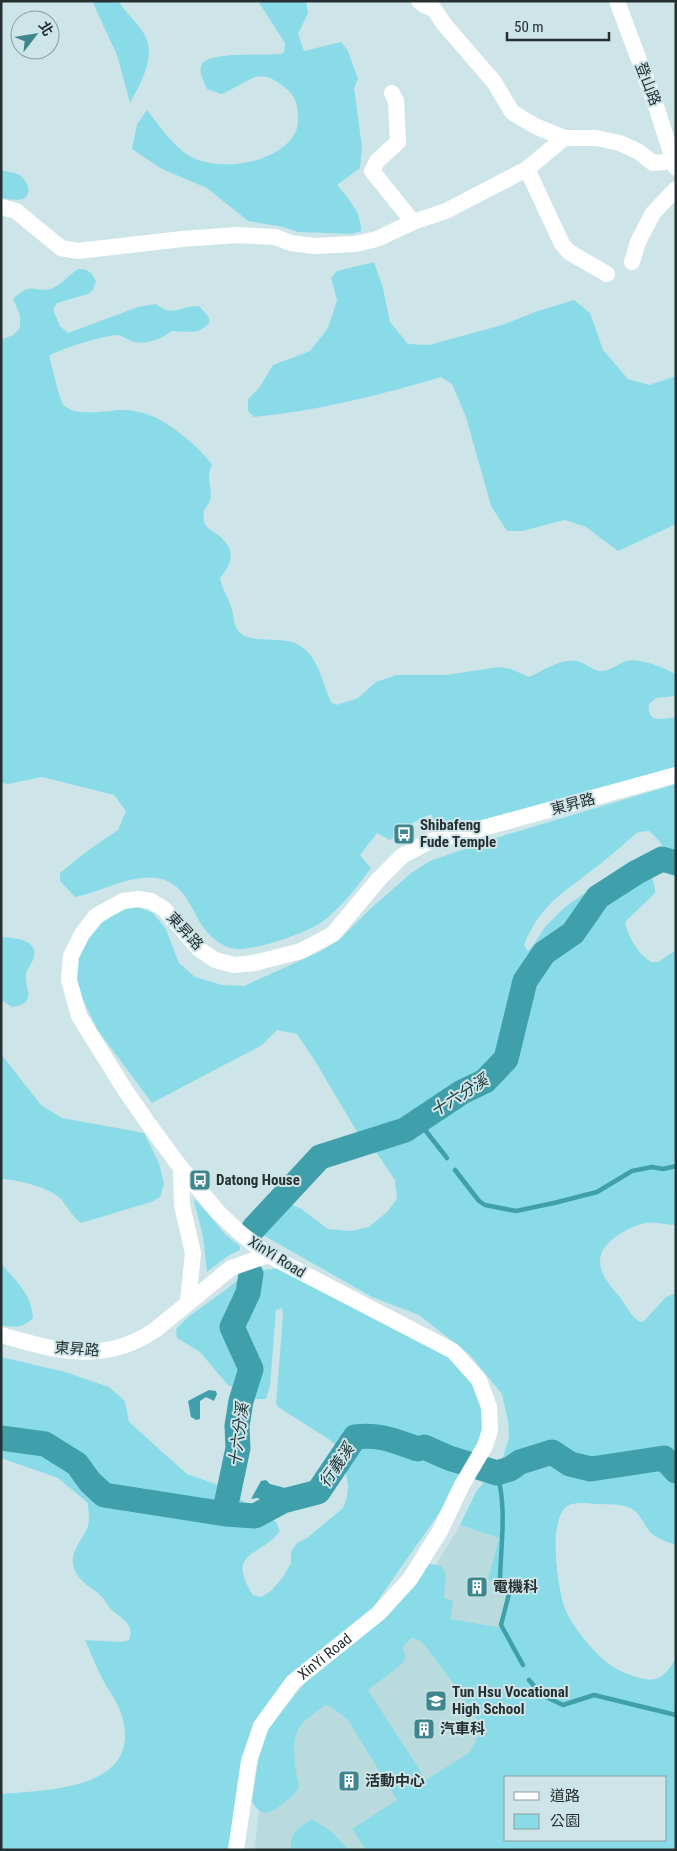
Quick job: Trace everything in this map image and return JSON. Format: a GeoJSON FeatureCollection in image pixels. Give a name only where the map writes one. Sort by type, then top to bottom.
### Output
{"type":"FeatureCollection","features":[{"type":"Feature","properties":{"kind":"street"},"geometry":{"type":"LineString","coordinates":[[419,1],[434,9],[444,24],[494,82],[512,112],[535,126],[564,138],[596,138],[620,143],[639,152],[653,163],[674,165]]}},
{"type":"Feature","properties":{"kind":"street","name":"登山路"},"geometry":{"type":"LineString","coordinates":[[617,1],[656,104],[674,165]]}},
{"type":"Feature","properties":{"kind":"street"},"geometry":{"type":"LineString","coordinates":[[392,93],[396,101],[398,142],[377,161],[372,171],[413,222]]}},
{"type":"Feature","properties":{"kind":"street"},"geometry":{"type":"LineString","coordinates":[[1,207],[16,211],[61,248],[78,251],[182,239],[237,235],[275,237],[291,243],[314,246],[355,244],[377,239],[413,222],[446,211],[527,169],[564,138]]}},
{"type":"Feature","properties":{"kind":"street"},"geometry":{"type":"LineString","coordinates":[[527,169],[562,244],[569,252],[607,274]]}},
{"type":"Feature","properties":{"kind":"street"},"geometry":{"type":"LineString","coordinates":[[632,262],[638,242],[653,213],[676,189]]}},
{"type":"Feature","properties":{"kind":"street","name":"東昇路"},"geometry":{"type":"LineString","coordinates":[[268,1255],[218,1212],[181,1168],[125,1090],[79,1016],[69,980],[71,956],[82,934],[96,916],[123,901],[138,899],[151,901],[164,909],[199,949],[214,960],[234,965],[254,963],[301,951],[333,934],[379,879],[402,856],[430,841],[676,774]]}},
{"type":"Feature","properties":{"kind":"street"},"geometry":{"type":"LineString","coordinates":[[181,1168],[182,1205],[192,1253],[188,1302]]}},
{"type":"Feature","properties":{"kind":"street","name":"東昇路"},"geometry":{"type":"LineString","coordinates":[[1,1335],[68,1352],[108,1351],[143,1339],[231,1268],[268,1255]]}},
{"type":"Feature","properties":{"kind":"street","name":"XinYi Road"},"geometry":{"type":"LineString","coordinates":[[236,1850],[250,1761],[261,1726],[293,1682],[379,1613],[410,1579],[440,1531],[462,1485],[481,1454],[490,1430],[489,1407],[479,1380],[453,1351],[268,1255]]}},
{"type":"Feature","properties":{"kind":"shaded area"},"geometry":{"type":"Polygon","coordinates":[[[209,1390],[216,1391],[217,1394],[214,1401],[206,1397],[200,1401],[200,1419],[196,1420],[191,1417],[188,1401],[209,1390]]]}},
{"type":"Feature","properties":{"kind":"shaded area"},"geometry":{"type":"Polygon","coordinates":[[[266,1480],[270,1484],[285,1488],[285,1497],[263,1501],[258,1498],[251,1499],[261,1481],[266,1480]]]}},
{"type":"Feature","properties":{"kind":"shaded area","name":"Tun Hsu Vocational High School"},"geometry":{"type":"Polygon","coordinates":[[[460,1525],[538,1551],[496,1777],[504,1827],[504,1841],[507,1841],[513,1850],[254,1850],[268,1742],[417,1596],[460,1525]]]}},
{"type":"Feature","properties":{"kind":"green space"},"geometry":{"type":"Polygon","coordinates":[[[92,1],[118,1],[143,32],[147,41],[149,50],[146,68],[130,103],[117,55],[92,1]]]}},
{"type":"Feature","properties":{"kind":"green space"},"geometry":{"type":"Polygon","coordinates":[[[258,1],[306,1],[308,13],[298,34],[304,51],[341,42],[348,51],[358,79],[354,88],[362,147],[360,168],[337,185],[357,212],[361,231],[352,234],[298,232],[283,227],[248,221],[207,188],[162,169],[132,149],[137,124],[147,110],[180,149],[197,159],[212,163],[244,163],[260,159],[275,153],[287,144],[296,131],[298,110],[296,102],[287,89],[274,80],[259,76],[221,94],[207,89],[201,75],[201,66],[206,61],[215,58],[284,53],[285,43],[258,1]]]}},
{"type":"Feature","properties":{"kind":"green space"},"geometry":{"type":"Polygon","coordinates":[[[1,170],[24,178],[28,188],[25,197],[17,200],[1,198],[1,170]]]}},
{"type":"Feature","properties":{"kind":"green space"},"geometry":{"type":"Polygon","coordinates":[[[374,262],[383,288],[390,322],[408,344],[429,345],[502,325],[574,300],[590,313],[603,350],[628,379],[650,385],[676,376],[676,524],[618,551],[586,527],[565,520],[522,531],[507,531],[491,506],[466,417],[452,384],[441,377],[348,402],[254,417],[248,411],[248,399],[259,388],[273,365],[310,351],[328,328],[337,300],[331,278],[337,271],[374,262]]]}},
{"type":"Feature","properties":{"kind":"green space"},"geometry":{"type":"Polygon","coordinates":[[[78,269],[89,272],[96,281],[93,290],[88,294],[57,303],[53,310],[60,326],[68,333],[138,307],[156,304],[172,311],[199,306],[208,316],[210,322],[197,331],[172,331],[160,338],[145,343],[132,341],[119,335],[110,336],[92,340],[49,356],[61,401],[68,408],[82,412],[129,410],[157,418],[184,436],[201,451],[212,465],[209,477],[211,493],[204,510],[204,521],[208,528],[228,545],[231,556],[230,561],[220,578],[230,603],[236,627],[242,634],[257,639],[286,641],[302,647],[313,658],[331,702],[336,705],[358,698],[376,682],[396,675],[446,675],[499,667],[511,669],[529,677],[565,661],[577,661],[595,670],[602,671],[632,660],[652,664],[676,674],[676,696],[656,698],[649,704],[649,710],[650,715],[656,719],[676,717],[676,767],[439,831],[431,814],[414,822],[390,840],[377,833],[360,855],[371,868],[336,910],[322,922],[305,931],[254,947],[235,949],[217,942],[204,928],[181,891],[167,881],[156,878],[133,879],[75,897],[60,881],[60,873],[118,830],[126,811],[114,795],[42,777],[8,784],[1,783],[1,340],[13,335],[20,328],[20,315],[13,299],[25,290],[47,290],[53,288],[78,269]]]}},
{"type":"Feature","properties":{"kind":"green space"},"geometry":{"type":"Polygon","coordinates":[[[676,784],[676,870],[659,840],[649,831],[638,832],[550,904],[536,922],[524,945],[528,951],[545,927],[565,907],[629,862],[638,860],[648,871],[654,883],[655,893],[625,922],[629,934],[634,945],[651,962],[658,962],[676,950],[676,1151],[674,1157],[676,1225],[649,1223],[631,1228],[608,1243],[600,1258],[600,1265],[612,1288],[622,1299],[631,1314],[641,1322],[666,1297],[676,1293],[676,1545],[652,1534],[639,1516],[626,1506],[575,1503],[569,1505],[562,1512],[556,1538],[556,1555],[557,1572],[566,1611],[591,1647],[609,1664],[618,1670],[650,1680],[662,1676],[676,1658],[676,1850],[366,1850],[352,1829],[397,1800],[348,1720],[331,1707],[325,1705],[306,1720],[297,1731],[294,1747],[299,1787],[294,1794],[280,1806],[267,1813],[260,1811],[252,1801],[262,1735],[309,1678],[430,1564],[441,1566],[446,1574],[444,1598],[453,1601],[450,1619],[503,1628],[509,1594],[496,1593],[498,1582],[488,1580],[499,1538],[460,1525],[476,1492],[502,1460],[509,1438],[508,1421],[502,1394],[470,1355],[419,1315],[372,1297],[263,1235],[261,1231],[280,1210],[290,1204],[300,1208],[328,1229],[350,1231],[369,1227],[388,1211],[397,1199],[395,1180],[378,1155],[356,1130],[297,1034],[277,1030],[262,1045],[152,1103],[97,1029],[75,983],[77,960],[88,940],[102,923],[120,910],[138,907],[153,913],[166,929],[179,963],[195,977],[222,985],[244,986],[321,951],[339,940],[369,910],[411,873],[430,861],[499,837],[676,784]],[[412,1638],[404,1645],[403,1649],[406,1657],[402,1664],[368,1690],[426,1780],[470,1752],[480,1733],[481,1726],[464,1698],[421,1641],[412,1638]]]}},
{"type":"Feature","properties":{"kind":"green space"},"geometry":{"type":"Polygon","coordinates":[[[1,937],[25,941],[33,948],[34,953],[33,960],[26,974],[28,999],[20,1005],[12,1007],[1,1000],[1,937]]]}},
{"type":"Feature","properties":{"kind":"green space"},"geometry":{"type":"Polygon","coordinates":[[[1,1054],[41,1105],[62,1118],[144,1133],[159,1163],[164,1184],[160,1197],[151,1202],[81,1223],[61,1199],[50,1191],[24,1182],[1,1179],[1,1054]]]}},
{"type":"Feature","properties":{"kind":"green space"},"geometry":{"type":"Polygon","coordinates":[[[195,1199],[226,1235],[240,1246],[240,1250],[229,1255],[207,1272],[203,1236],[195,1199]]]}},
{"type":"Feature","properties":{"kind":"green space"},"geometry":{"type":"Polygon","coordinates":[[[1,1263],[22,1288],[32,1309],[33,1318],[15,1327],[1,1325],[1,1263]]]}},
{"type":"Feature","properties":{"kind":"green space"},"geometry":{"type":"Polygon","coordinates":[[[280,1268],[453,1359],[473,1384],[486,1413],[488,1433],[463,1479],[374,1606],[305,1671],[254,1729],[229,1850],[1,1850],[1,1794],[46,1790],[91,1780],[109,1769],[121,1755],[125,1735],[119,1708],[104,1682],[85,1640],[121,1642],[129,1640],[130,1630],[126,1622],[110,1608],[102,1597],[77,1575],[73,1565],[74,1553],[88,1526],[88,1503],[58,1478],[1,1458],[1,1357],[65,1372],[109,1387],[125,1401],[129,1422],[187,1474],[218,1485],[276,1522],[280,1531],[272,1540],[248,1556],[244,1562],[245,1580],[253,1595],[261,1597],[271,1591],[283,1577],[291,1563],[291,1552],[297,1543],[307,1538],[343,1508],[348,1486],[339,1448],[276,1404],[282,1308],[276,1310],[270,1386],[266,1399],[252,1399],[227,1384],[200,1352],[177,1338],[176,1329],[188,1317],[247,1272],[280,1268]]]}},
{"type":"Feature","properties":{"kind":"green space"},"geometry":{"type":"Polygon","coordinates":[[[312,1819],[333,1833],[349,1850],[291,1850],[292,1839],[296,1831],[312,1819]]]}},
{"type":"Feature","properties":{"kind":"waterway","name":"十六分溪"},"geometry":{"type":"LineString","coordinates":[[254,1228],[320,1157],[405,1130],[462,1092],[485,1081],[506,1059],[525,981],[544,953],[573,933],[598,897],[637,872],[662,859],[676,863]]}},
{"type":"Feature","properties":{"kind":"waterway"},"geometry":{"type":"LineString","coordinates":[[418,1121],[447,1158]]}},
{"type":"Feature","properties":{"kind":"waterway"},"geometry":{"type":"LineString","coordinates":[[455,1170],[479,1201],[485,1205],[516,1211],[597,1192],[632,1171],[652,1167],[663,1169],[676,1166]]}},
{"type":"Feature","properties":{"kind":"waterway","name":"十六分溪"},"geometry":{"type":"LineString","coordinates":[[226,1514],[227,1500],[238,1448],[237,1426],[241,1401],[251,1369],[232,1327],[248,1293],[251,1274]]}},
{"type":"Feature","properties":{"kind":"waterway","name":"行義溪"},"geometry":{"type":"LineString","coordinates":[[1,1438],[45,1444],[77,1464],[90,1482],[104,1495],[226,1514],[255,1516],[283,1501],[318,1492],[355,1437],[364,1436],[380,1437],[418,1449],[424,1447],[449,1458],[497,1473],[510,1469],[520,1462],[552,1452],[570,1464],[591,1469],[664,1458],[676,1471]]}},
{"type":"Feature","properties":{"kind":"waterway"},"geometry":{"type":"LineString","coordinates":[[497,1473],[503,1512],[500,1579],[510,1590],[501,1625],[523,1665]]}},
{"type":"Feature","properties":{"kind":"waterway"},"geometry":{"type":"LineString","coordinates":[[529,1680],[542,1695],[563,1705],[594,1695],[676,1715]]}},
{"type":"Feature","properties":{"kind":"place","name":"Shibafeng Fude Temple"},"geometry":{"type":"Point","coordinates":[404,834]}},
{"type":"Feature","properties":{"kind":"place","name":"Datong House"},"geometry":{"type":"Point","coordinates":[200,1180]}},
{"type":"Feature","properties":{"kind":"place","name":"電機科"},"geometry":{"type":"Point","coordinates":[477,1587]}},
{"type":"Feature","properties":{"kind":"place","name":"Tun Hsu Vocational High School"},"geometry":{"type":"Point","coordinates":[436,1701]}},
{"type":"Feature","properties":{"kind":"place","name":"汽車科"},"geometry":{"type":"Point","coordinates":[424,1729]}},
{"type":"Feature","properties":{"kind":"place","name":"活動中心"},"geometry":{"type":"Point","coordinates":[349,1781]}}]}
